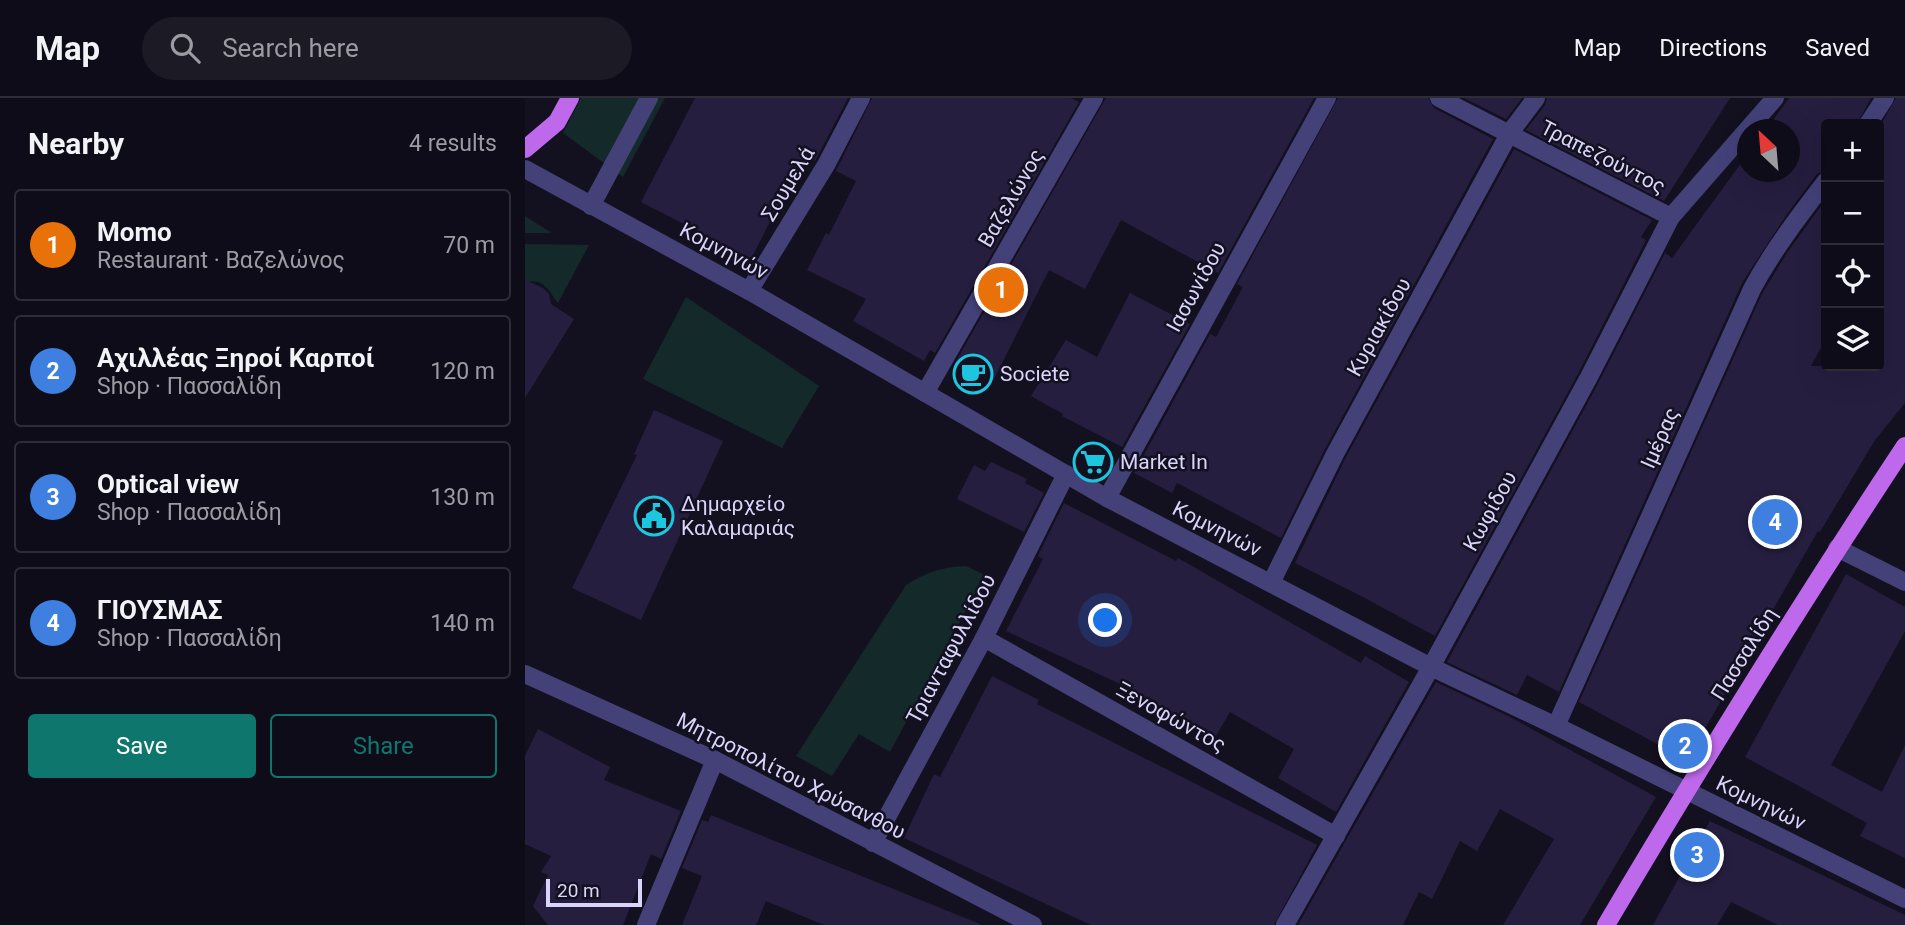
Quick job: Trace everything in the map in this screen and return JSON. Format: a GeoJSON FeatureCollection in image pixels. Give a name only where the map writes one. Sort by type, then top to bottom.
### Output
{"type":"FeatureCollection","features":[{"type":"Feature","properties":{"kind":"main road"},"geometry":{"type":"LineString","coordinates":[[525,149],[557,122],[570,98]]}},
{"type":"Feature","properties":{"kind":"main road","name":"Πασσαλίδη"},"geometry":{"type":"LineString","coordinates":[[1606,925],[1837,548],[1905,446]]}},
{"type":"Feature","properties":{"kind":"street"},"geometry":{"type":"LineString","coordinates":[[591,206],[649,98]]}},
{"type":"Feature","properties":{"kind":"street","name":"Σουμελά"},"geometry":{"type":"LineString","coordinates":[[749,291],[827,165],[861,98]]}},
{"type":"Feature","properties":{"kind":"street","name":"Βαζελώνος"},"geometry":{"type":"LineString","coordinates":[[925,393],[1094,98]]}},
{"type":"Feature","properties":{"kind":"street","name":"Ιασωνίδου"},"geometry":{"type":"LineString","coordinates":[[1107,498],[1327,98]]}},
{"type":"Feature","properties":{"kind":"street","name":"Τραπεζούντος"},"geometry":{"type":"LineString","coordinates":[[1439,98],[1671,217]]}},
{"type":"Feature","properties":{"kind":"street","name":"Κυριακίδου"},"geometry":{"type":"LineString","coordinates":[[1271,583],[1344,438],[1510,134],[1536,98]]}},
{"type":"Feature","properties":{"kind":"street","name":"Κωφίδου"},"geometry":{"type":"LineString","coordinates":[[1285,925],[1431,667],[1589,377],[1671,217],[1775,98]]}},
{"type":"Feature","properties":{"kind":"street"},"geometry":{"type":"LineString","coordinates":[[1871,119],[1885,98]]}},
{"type":"Feature","properties":{"kind":"street","name":"Κομνηνών"},"geometry":{"type":"LineString","coordinates":[[525,170],[749,291],[1107,498],[1431,667],[1905,899]]}},
{"type":"Feature","properties":{"kind":"street","name":"Ιμέρας"},"geometry":{"type":"LineString","coordinates":[[1556,726],[1752,289],[1781,240],[1825,182]]}},
{"type":"Feature","properties":{"kind":"street","name":"Τριανταφυλλίδου"},"geometry":{"type":"LineString","coordinates":[[873,843],[984,638],[1066,474]]}},
{"type":"Feature","properties":{"kind":"street"},"geometry":{"type":"LineString","coordinates":[[1837,548],[1905,582]]}},
{"type":"Feature","properties":{"kind":"street","name":"Ξενοφώντος"},"geometry":{"type":"LineString","coordinates":[[984,638],[1336,836]]}},
{"type":"Feature","properties":{"kind":"street","name":"Μητροπολίτου Χρύσανθου"},"geometry":{"type":"LineString","coordinates":[[525,674],[715,760],[1033,925]]}},
{"type":"Feature","properties":{"kind":"street"},"geometry":{"type":"LineString","coordinates":[[646,925],[715,760]]}},
{"type":"Feature","properties":{"kind":"green space"},"geometry":{"type":"Polygon","coordinates":[[[581,98],[665,98],[623,177],[563,133],[581,98]]]}},
{"type":"Feature","properties":{"kind":"green space"},"geometry":{"type":"Polygon","coordinates":[[[525,216],[552,233],[525,233],[525,216]]]}},
{"type":"Feature","properties":{"kind":"green space"},"geometry":{"type":"Polygon","coordinates":[[[525,244],[589,245],[558,303],[542,284],[525,283],[525,244]]]}},
{"type":"Feature","properties":{"kind":"green space"},"geometry":{"type":"Polygon","coordinates":[[[686,297],[819,386],[782,448],[643,379],[686,297]]]}},
{"type":"Feature","properties":{"kind":"green space"},"geometry":{"type":"Polygon","coordinates":[[[966,566],[985,575],[890,752],[859,734],[832,776],[796,756],[906,585],[935,571],[966,566]]]}},
{"type":"Feature","properties":{"kind":"building"},"geometry":{"type":"Polygon","coordinates":[[[695,98],[848,98],[815,161],[804,155],[751,259],[641,202],[695,98]]]}},
{"type":"Feature","properties":{"kind":"building"},"geometry":{"type":"Polygon","coordinates":[[[872,98],[1071,98],[1079,102],[935,353],[930,350],[924,361],[853,321],[866,299],[807,270],[826,233],[829,235],[856,181],[836,171],[872,98]]]}},
{"type":"Feature","properties":{"kind":"building"},"geometry":{"type":"Polygon","coordinates":[[[1106,98],[1314,98],[1218,273],[1121,220],[1085,289],[1049,270],[993,381],[955,363],[1106,98]]]}},
{"type":"Feature","properties":{"kind":"building"},"geometry":{"type":"Polygon","coordinates":[[[1338,98],[1428,98],[1434,108],[1493,139],[1325,449],[1281,538],[1177,483],[1172,493],[1134,473],[1210,334],[1216,337],[1243,287],[1237,284],[1338,98]]]}},
{"type":"Feature","properties":{"kind":"building"},"geometry":{"type":"Polygon","coordinates":[[[1464,98],[1522,98],[1506,119],[1464,98]]]}},
{"type":"Feature","properties":{"kind":"building"},"geometry":{"type":"Polygon","coordinates":[[[1547,98],[1730,98],[1664,201],[1526,130],[1545,105],[1547,98]]]}},
{"type":"Feature","properties":{"kind":"building"},"geometry":{"type":"Polygon","coordinates":[[[1789,98],[1871,98],[1860,119],[1821,119],[1821,172],[1787,214],[1742,283],[1559,692],[1527,675],[1517,695],[1447,662],[1599,382],[1665,253],[1672,258],[1737,169],[1737,182],[1800,182],[1800,119],[1774,119],[1789,98]]]}},
{"type":"Feature","properties":{"kind":"building"},"geometry":{"type":"Polygon","coordinates":[[[1896,98],[1905,98],[1905,403],[1875,440],[1820,532],[1818,531],[1687,760],[1579,702],[1762,294],[1821,206],[1821,348],[1811,366],[1821,366],[1821,371],[1884,371],[1884,119],[1896,98]]]}},
{"type":"Feature","properties":{"kind":"building"},"geometry":{"type":"Polygon","coordinates":[[[1514,149],[1652,220],[1641,237],[1646,240],[1579,372],[1435,636],[1295,563],[1345,459],[1514,149]]]}},
{"type":"Feature","properties":{"kind":"building"},"geometry":{"type":"Polygon","coordinates":[[[525,280],[543,288],[549,294],[551,304],[574,319],[525,398],[525,280]]]}},
{"type":"Feature","properties":{"kind":"building"},"geometry":{"type":"Polygon","coordinates":[[[1130,293],[1190,324],[1122,447],[1062,416],[1063,414],[1031,396],[1066,340],[1097,357],[1130,293]]]}},
{"type":"Feature","properties":{"kind":"building","name":"Δημαρχείο Καλαμαριάς"},"geometry":{"type":"Polygon","coordinates":[[[654,410],[723,441],[641,620],[572,588],[637,455],[634,454],[654,410]]]}},
{"type":"Feature","properties":{"kind":"building"},"geometry":{"type":"Polygon","coordinates":[[[991,462],[1027,479],[1025,483],[1044,493],[1024,532],[957,499],[974,465],[985,471],[991,462]]]}},
{"type":"Feature","properties":{"kind":"building"},"geometry":{"type":"Polygon","coordinates":[[[1064,503],[1176,561],[1178,558],[1361,663],[1365,656],[1409,682],[1336,812],[1278,778],[1294,749],[1230,712],[1213,741],[1129,692],[1131,689],[1006,631],[1043,559],[1038,556],[1064,503]]]}},
{"type":"Feature","properties":{"kind":"building"},"geometry":{"type":"Polygon","coordinates":[[[1846,574],[1905,607],[1905,631],[1831,765],[1882,792],[1905,745],[1905,858],[1860,836],[1867,823],[1745,757],[1846,574]]]}},
{"type":"Feature","properties":{"kind":"building"},"geometry":{"type":"Polygon","coordinates":[[[992,676],[1039,700],[1037,704],[1317,845],[1274,925],[1091,925],[904,838],[934,774],[940,777],[992,676]]]}},
{"type":"Feature","properties":{"kind":"building"},"geometry":{"type":"Polygon","coordinates":[[[1436,682],[1510,717],[1656,797],[1580,925],[1503,925],[1554,839],[1500,809],[1477,851],[1460,841],[1432,899],[1419,892],[1403,925],[1298,925],[1436,682]]]}},
{"type":"Feature","properties":{"kind":"building"},"geometry":{"type":"Polygon","coordinates":[[[538,729],[610,767],[604,780],[681,811],[661,859],[651,854],[623,925],[548,925],[533,906],[548,875],[541,872],[551,856],[525,844],[525,756],[538,729]]]}},
{"type":"Feature","properties":{"kind":"building"},"geometry":{"type":"Polygon","coordinates":[[[711,815],[980,925],[824,925],[766,901],[756,925],[682,925],[702,876],[682,868],[702,820],[708,822],[711,815]]]}},
{"type":"Feature","properties":{"kind":"building"},"geometry":{"type":"Polygon","coordinates":[[[1710,821],[1905,915],[1905,925],[1778,925],[1731,902],[1717,925],[1653,925],[1710,821]]]}},
{"type":"Feature","properties":{"kind":"place","name":"Momo"},"geometry":{"type":"Point","coordinates":[1001,290]}},
{"type":"Feature","properties":{"kind":"place","name":"Societe"},"geometry":{"type":"Point","coordinates":[973,374]}},
{"type":"Feature","properties":{"kind":"place","name":"Market In"},"geometry":{"type":"Point","coordinates":[1093,462]}},
{"type":"Feature","properties":{"kind":"place","name":"Δημαρχείο Καλαμαριάς"},"geometry":{"type":"Point","coordinates":[654,516]}},
{"type":"Feature","properties":{"kind":"place","name":"ΓΙΟΥΣΜΑΣ"},"geometry":{"type":"Point","coordinates":[1775,522]}},
{"type":"Feature","properties":{"kind":"place","name":"Αχιλλέας Ξηροί Καρποί"},"geometry":{"type":"Point","coordinates":[1685,746]}},
{"type":"Feature","properties":{"kind":"place","name":"Optical view"},"geometry":{"type":"Point","coordinates":[1697,855]}}]}
